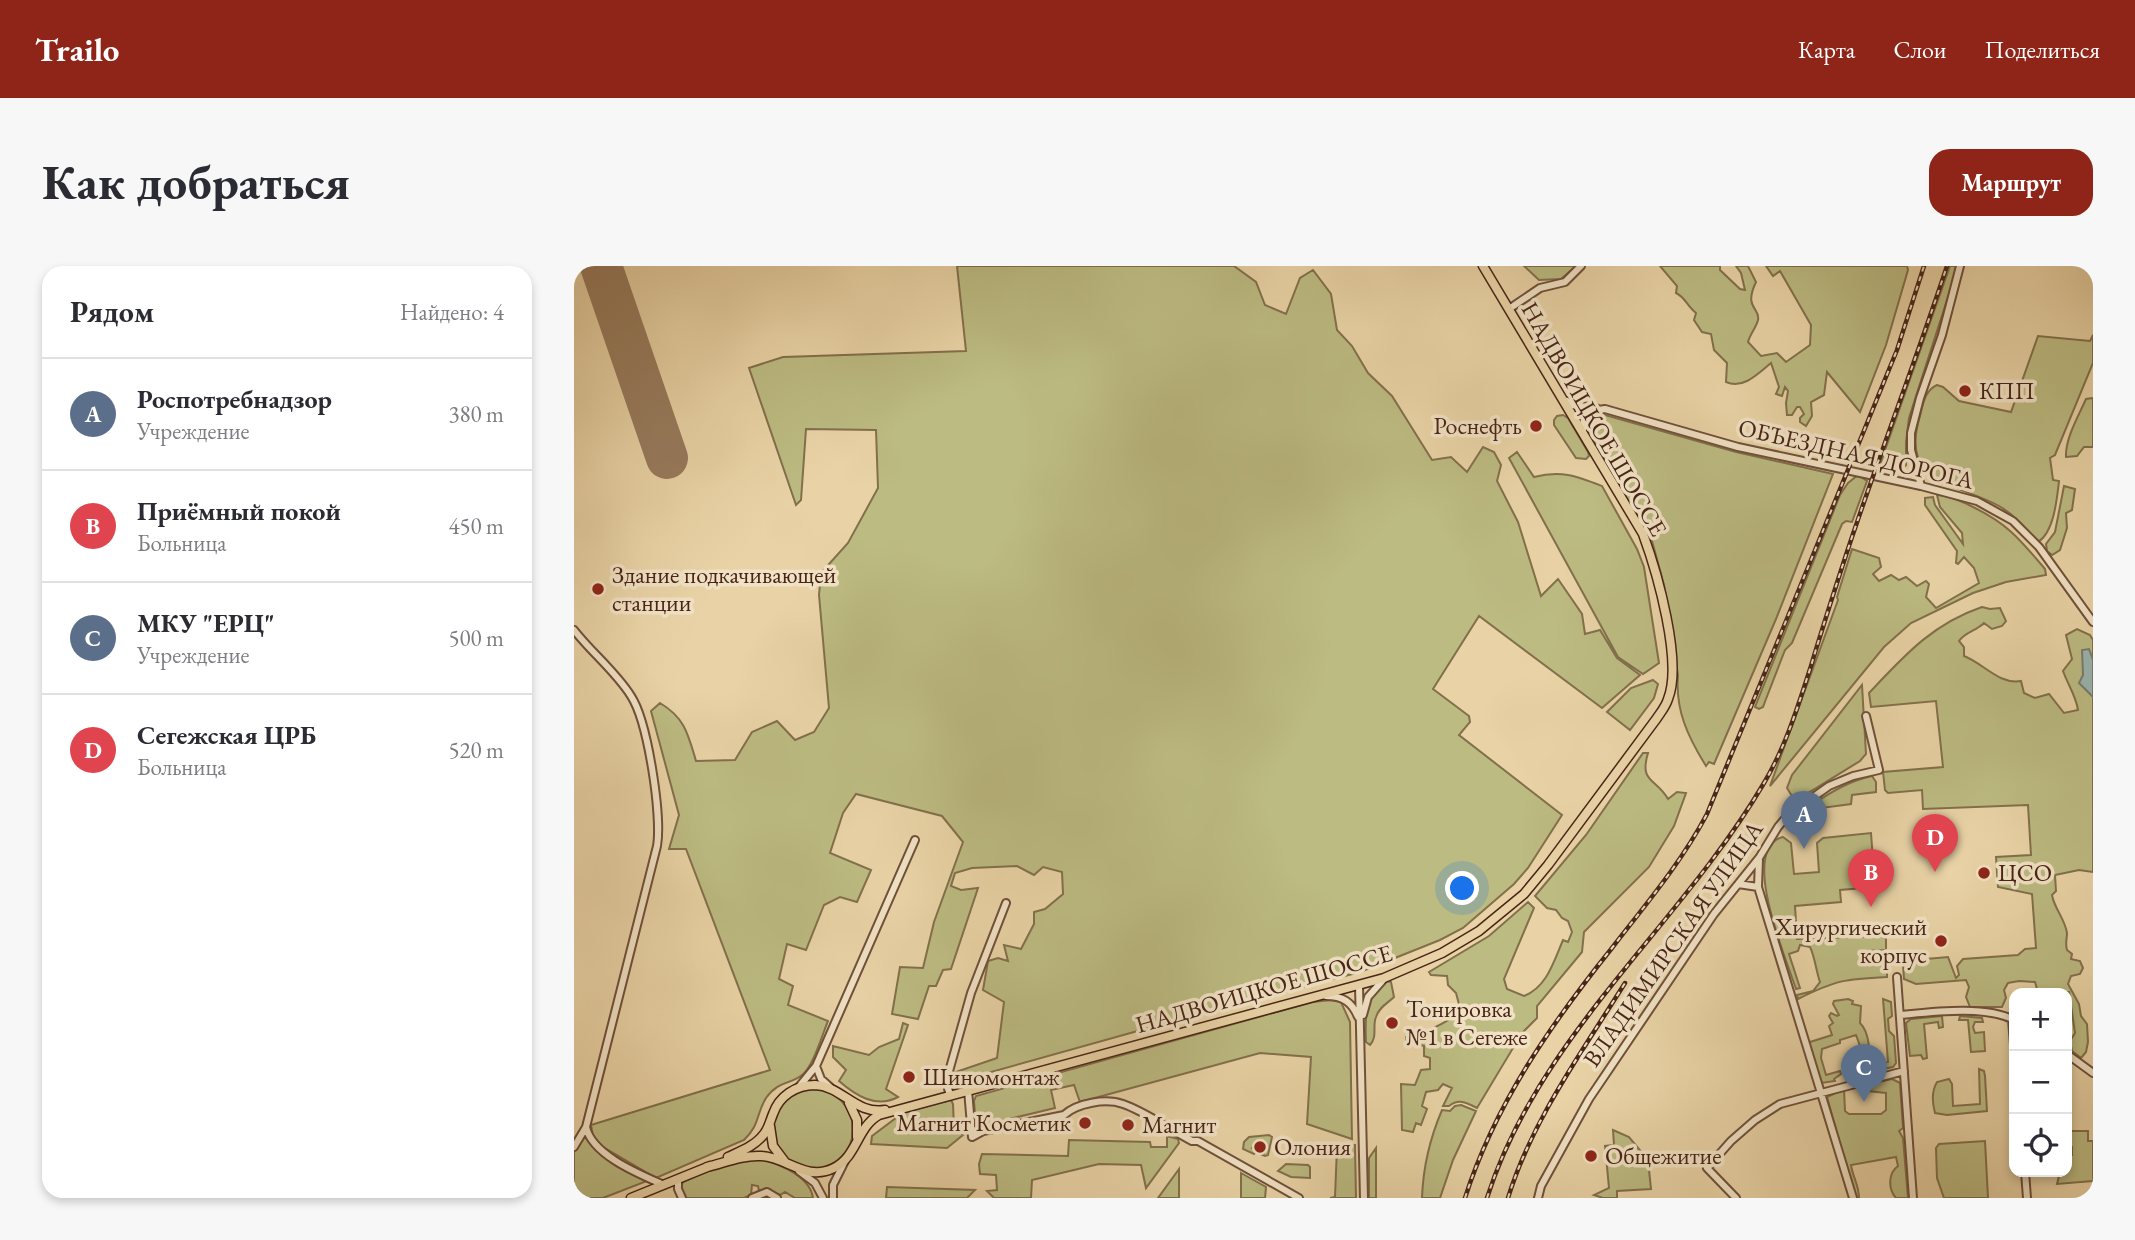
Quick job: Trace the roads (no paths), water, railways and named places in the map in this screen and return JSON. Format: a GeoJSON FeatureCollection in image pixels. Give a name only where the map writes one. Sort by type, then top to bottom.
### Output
{"type":"FeatureCollection","features":[{"type":"Feature","properties":{"kind":"main road","name":"НАДВОИЦКОЕ ШОССЕ"},"geometry":{"type":"LineString","coordinates":[[905,1107],[1359,986],[1442,953],[1470,937],[1524,894],[1657,718],[1668,699],[1672,681],[1670,636],[1658,576],[1643,534],[1483,266]]}},
{"type":"Feature","properties":{"kind":"main road"},"geometry":{"type":"LineString","coordinates":[[631,1198],[707,1167],[757,1141],[766,1132],[783,1098],[797,1088],[811,1085],[832,1089],[869,1110],[905,1107]]}},
{"type":"Feature","properties":{"kind":"main road"},"geometry":{"type":"LineString","coordinates":[[845,1098],[857,1120],[855,1146]]}},
{"type":"Feature","properties":{"kind":"main road"},"geometry":{"type":"LineString","coordinates":[[707,1167],[760,1156],[806,1172],[817,1173],[832,1169],[845,1160],[865,1126],[874,1118],[905,1107]]}},
{"type":"Feature","properties":{"kind":"main road"},"geometry":{"type":"LineString","coordinates":[[771,1120],[773,1146],[791,1166]]}},
{"type":"Feature","properties":{"kind":"street"},"geometry":{"type":"LineString","coordinates":[[1508,309],[1540,288],[1565,282],[1581,266]]}},
{"type":"Feature","properties":{"kind":"street"},"geometry":{"type":"LineString","coordinates":[[1921,486],[1911,450],[1911,433],[1942,335],[1960,266]]}},
{"type":"Feature","properties":{"kind":"street","name":"ОБЪЕЗДНАЯ ДОРОГА"},"geometry":{"type":"LineString","coordinates":[[1556,387],[1571,405],[1605,409],[1738,447],[1921,486],[1977,501],[2013,521],[2053,564],[2093,622]]}},
{"type":"Feature","properties":{"kind":"street"},"geometry":{"type":"LineString","coordinates":[[1584,435],[1584,415],[1605,409]]}},
{"type":"Feature","properties":{"kind":"street"},"geometry":{"type":"LineString","coordinates":[[574,630],[619,680],[638,708],[648,752],[659,828],[654,859],[586,1127],[574,1147]]}},
{"type":"Feature","properties":{"kind":"street","name":"ВЛАДИМИРСКАЯ УЛИЦА"},"geometry":{"type":"LineString","coordinates":[[1538,1198],[1541,1186],[1589,1099],[1714,914],[1759,859],[1778,827],[1788,815],[1829,786],[1853,776],[1879,770],[1866,716]]}},
{"type":"Feature","properties":{"kind":"street"},"geometry":{"type":"LineString","coordinates":[[797,1088],[816,1066],[915,840]]}},
{"type":"Feature","properties":{"kind":"street"},"geometry":{"type":"LineString","coordinates":[[1759,859],[1758,887],[1853,1198]]}},
{"type":"Feature","properties":{"kind":"street"},"geometry":{"type":"LineString","coordinates":[[1738,884],[1758,887]]}},
{"type":"Feature","properties":{"kind":"street"},"geometry":{"type":"LineString","coordinates":[[950,1095],[946,1082],[971,993],[1006,903]]}},
{"type":"Feature","properties":{"kind":"street"},"geometry":{"type":"LineString","coordinates":[[1897,977],[1913,1198]]}},
{"type":"Feature","properties":{"kind":"street"},"geometry":{"type":"LineString","coordinates":[[1361,1027],[1368,997],[1384,978]]}},
{"type":"Feature","properties":{"kind":"street"},"geometry":{"type":"LineString","coordinates":[[1359,986],[1364,1198]]}},
{"type":"Feature","properties":{"kind":"street"},"geometry":{"type":"LineString","coordinates":[[1314,998],[1333,996],[1349,1002],[1355,1009],[1361,1027]]}},
{"type":"Feature","properties":{"kind":"street"},"geometry":{"type":"LineString","coordinates":[[1900,1015],[1955,1010],[2009,1018]]}},
{"type":"Feature","properties":{"kind":"street"},"geometry":{"type":"LineString","coordinates":[[2072,1058],[2093,1073]]}},
{"type":"Feature","properties":{"kind":"street"},"geometry":{"type":"LineString","coordinates":[[816,1066],[821,1079],[832,1089]]}},
{"type":"Feature","properties":{"kind":"street"},"geometry":{"type":"LineString","coordinates":[[1737,1198],[1707,1168],[1731,1141],[1755,1120],[1780,1104],[1904,1071]]}},
{"type":"Feature","properties":{"kind":"street"},"geometry":{"type":"LineString","coordinates":[[968,1090],[972,1137],[983,1131],[1064,1115],[1073,1107],[1122,1103],[1192,1141],[1198,1140],[1299,1198]]}},
{"type":"Feature","properties":{"kind":"street"},"geometry":{"type":"LineString","coordinates":[[586,1127],[588,1137],[598,1148],[664,1185]]}},
{"type":"Feature","properties":{"kind":"street"},"geometry":{"type":"LineString","coordinates":[[833,1198],[835,1181],[845,1160]]}},
{"type":"Feature","properties":{"kind":"street"},"geometry":{"type":"LineString","coordinates":[[791,1166],[810,1178],[823,1198]]}},
{"type":"Feature","properties":{"kind":"street"},"geometry":{"type":"LineString","coordinates":[[2025,1177],[2027,1198]]}},
{"type":"Feature","properties":{"kind":"street"},"geometry":{"type":"LineString","coordinates":[[678,1179],[682,1198]]}},
{"type":"Feature","properties":{"kind":"street"},"geometry":{"type":"LineString","coordinates":[[752,1198],[767,1192],[777,1198]]}},
{"type":"Feature","properties":{"kind":"water"},"geometry":{"type":"Polygon","coordinates":[[[2089,649],[2093,660],[2093,697],[2079,683],[2083,675],[2082,650],[2089,649]]]}},
{"type":"Feature","properties":{"kind":"railway"},"geometry":{"type":"LineString","coordinates":[[1465,1198],[1492,1130],[1527,1066],[1589,977],[1674,866],[1707,814],[1897,350],[1924,266]]}},
{"type":"Feature","properties":{"kind":"railway"},"geometry":{"type":"LineString","coordinates":[[1487,1198],[1510,1139],[1540,1084],[1575,1033],[1730,835],[1772,769],[1796,711],[1858,519],[1947,266]]}},
{"type":"Feature","properties":{"kind":"railway"},"geometry":{"type":"LineString","coordinates":[[1508,1198],[1518,1169],[1544,1114],[1625,983]]}},
{"type":"Feature","properties":{"kind":"place","name":"КПП"},"geometry":{"type":"Point","coordinates":[1965,391]}},
{"type":"Feature","properties":{"kind":"place","name":"Роснефть"},"geometry":{"type":"Point","coordinates":[1536,426]}},
{"type":"Feature","properties":{"kind":"place","name":"Здание подкачивающей станции"},"geometry":{"type":"Point","coordinates":[598,589]}},
{"type":"Feature","properties":{"kind":"place","name":"Роспотребнадзор"},"geometry":{"type":"Point","coordinates":[1804,849]}},
{"type":"Feature","properties":{"kind":"place","name":"Сегежская ЦРБ"},"geometry":{"type":"Point","coordinates":[1935,872]}},
{"type":"Feature","properties":{"kind":"place","name":"ЦСО"},"geometry":{"type":"Point","coordinates":[1984,873]}},
{"type":"Feature","properties":{"kind":"place","name":"Приёмный покой"},"geometry":{"type":"Point","coordinates":[1871,907]}},
{"type":"Feature","properties":{"kind":"place","name":"Хирургический корпус"},"geometry":{"type":"Point","coordinates":[1941,941]}},
{"type":"Feature","properties":{"kind":"place","name":"Тонировка №1 в Сегеже"},"geometry":{"type":"Point","coordinates":[1392,1023]}},
{"type":"Feature","properties":{"kind":"place","name":"Шиномонтаж"},"geometry":{"type":"Point","coordinates":[909,1077]}},
{"type":"Feature","properties":{"kind":"place","name":"МКУ \"ЕРЦ\""},"geometry":{"type":"Point","coordinates":[1864,1102]}},
{"type":"Feature","properties":{"kind":"place","name":"Магнит Косметик"},"geometry":{"type":"Point","coordinates":[1085,1123]}},
{"type":"Feature","properties":{"kind":"place","name":"Магнит"},"geometry":{"type":"Point","coordinates":[1128,1125]}},
{"type":"Feature","properties":{"kind":"place","name":"Олония"},"geometry":{"type":"Point","coordinates":[1260,1147]}},
{"type":"Feature","properties":{"kind":"place","name":"Общежитие"},"geometry":{"type":"Point","coordinates":[1591,1156]}}]}
